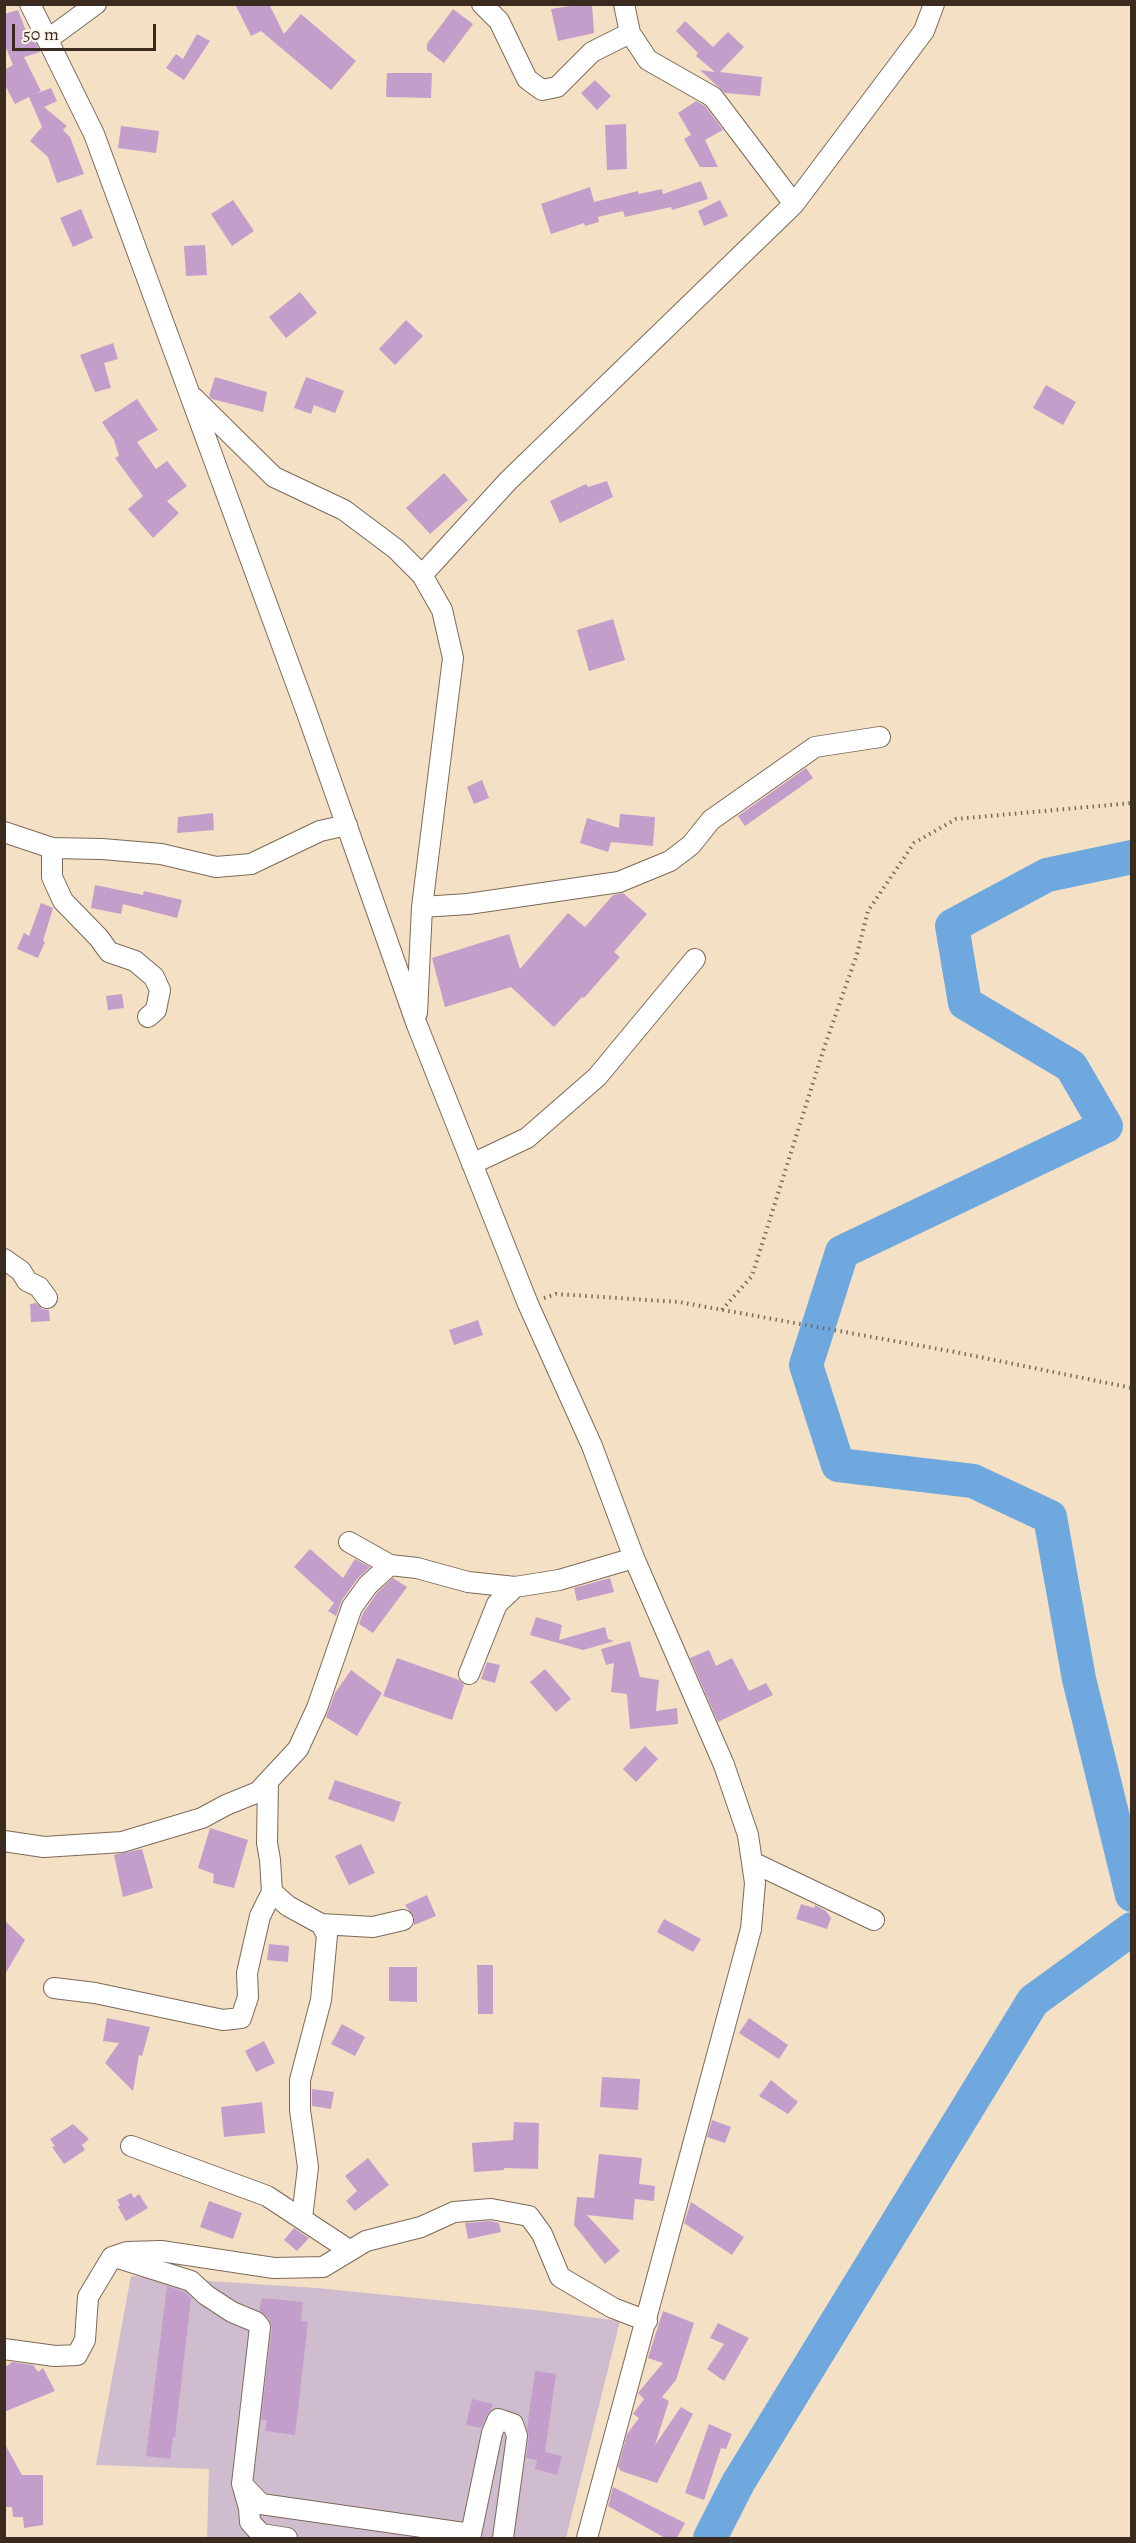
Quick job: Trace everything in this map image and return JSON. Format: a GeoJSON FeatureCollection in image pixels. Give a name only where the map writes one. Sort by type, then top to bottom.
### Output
{"type":"FeatureCollection","features":[{"type":"Feature","properties":{"kind":"street"},"geometry":{"type":"LineString","coordinates":[[30,4],[94,134],[347,825],[417,1025],[528,1304],[592,1446],[634,1558],[724,1765],[748,1835],[755,1883],[751,1929],[587,2538]]}},
{"type":"Feature","properties":{"kind":"street"},"geometry":{"type":"LineString","coordinates":[[47,40],[96,4]]}},
{"type":"Feature","properties":{"kind":"street"},"geometry":{"type":"LineString","coordinates":[[482,4],[499,21],[527,79],[542,90],[557,87],[592,52],[630,33]]}},
{"type":"Feature","properties":{"kind":"street"},"geometry":{"type":"LineString","coordinates":[[624,4],[630,33],[648,60],[713,97],[794,204]]}},
{"type":"Feature","properties":{"kind":"street"},"geometry":{"type":"LineString","coordinates":[[422,575],[508,482],[794,204],[924,31],[934,4]]}},
{"type":"Feature","properties":{"kind":"street"},"geometry":{"type":"LineString","coordinates":[[189,393],[274,477],[344,510],[396,549],[422,575],[442,610],[453,658],[422,907],[417,1025]]}},
{"type":"Feature","properties":{"kind":"street"},"geometry":{"type":"LineString","coordinates":[[422,907],[468,904],[619,882],[670,861],[691,844],[711,820],[815,747],[880,737]]}},
{"type":"Feature","properties":{"kind":"street"},"geometry":{"type":"LineString","coordinates":[[6,832],[52,848],[161,854],[216,867],[251,864],[320,831],[347,825]]}},
{"type":"Feature","properties":{"kind":"street"},"geometry":{"type":"LineString","coordinates":[[52,848],[52,877],[63,901],[99,938],[109,952],[135,961],[154,976],[160,990],[156,1010],[148,1017]]}},
{"type":"Feature","properties":{"kind":"street"},"geometry":{"type":"LineString","coordinates":[[472,1164],[527,1138],[597,1077],[696,959]]}},
{"type":"Feature","properties":{"kind":"street"},"geometry":{"type":"LineString","coordinates":[[4,1258],[21,1271],[27,1281],[39,1287],[46,1298]]}},
{"type":"Feature","properties":{"kind":"street"},"geometry":{"type":"LineString","coordinates":[[348,1542],[390,1565],[417,1568],[468,1582],[515,1587],[559,1580],[634,1558]]}},
{"type":"Feature","properties":{"kind":"street"},"geometry":{"type":"LineString","coordinates":[[4,1841],[44,1846],[122,1842],[202,1818],[258,1792],[298,1749],[317,1708],[352,1607],[368,1585],[390,1565]]}},
{"type":"Feature","properties":{"kind":"street"},"geometry":{"type":"LineString","coordinates":[[469,1674],[497,1604],[515,1587]]}},
{"type":"Feature","properties":{"kind":"street"},"geometry":{"type":"LineString","coordinates":[[54,1988],[95,1993],[223,2020],[241,2018],[248,1997],[247,1973],[260,1916],[272,1892],[267,1843],[268,1782]]}},
{"type":"Feature","properties":{"kind":"street"},"geometry":{"type":"LineString","coordinates":[[752,1862],[874,1920]]}},
{"type":"Feature","properties":{"kind":"street"},"geometry":{"type":"LineString","coordinates":[[272,1892],[288,1906],[321,1924],[365,1927],[403,1920]]}},
{"type":"Feature","properties":{"kind":"street"},"geometry":{"type":"LineString","coordinates":[[302,2218],[308,2167],[300,2110],[300,2080],[321,2000],[327,1935],[321,1924]]}},
{"type":"Feature","properties":{"kind":"street"},"geometry":{"type":"LineString","coordinates":[[131,2146],[267,2196],[349,2250]]}},
{"type":"Feature","properties":{"kind":"street"},"geometry":{"type":"LineString","coordinates":[[4,2349],[55,2356],[77,2355],[85,2340],[88,2297],[112,2257],[127,2252],[161,2251],[274,2268],[323,2267],[366,2241],[421,2227],[454,2212],[491,2209],[529,2216],[542,2234],[560,2277],[613,2308],[647,2321]]}},
{"type":"Feature","properties":{"kind":"street"},"geometry":{"type":"LineString","coordinates":[[112,2257],[191,2281],[223,2307],[256,2322],[260,2327],[242,2484],[249,2508],[250,2522],[261,2534],[287,2538]]}},
{"type":"Feature","properties":{"kind":"street"},"geometry":{"type":"LineString","coordinates":[[242,2484],[261,2504],[471,2536],[492,2433],[498,2419],[513,2424],[517,2436],[502,2538]]}},
{"type":"Feature","properties":{"kind":"path"},"geometry":{"type":"LineString","coordinates":[[722,1310],[752,1276],[824,1048],[857,954],[868,911],[914,843],[956,819],[1131,803]]}},
{"type":"Feature","properties":{"kind":"path"},"geometry":{"type":"LineString","coordinates":[[528,1304],[556,1294],[679,1302],[955,1352],[1131,1388]]}},
{"type":"Feature","properties":{"kind":"shaded area"},"geometry":{"type":"Polygon","coordinates":[[[131,2276],[317,2288],[536,2310],[620,2321],[566,2538],[207,2538],[209,2469],[96,2465],[131,2276]]]}},
{"type":"Feature","properties":{"kind":"building"},"geometry":{"type":"Polygon","coordinates":[[[235,4],[269,4],[284,34],[301,14],[356,61],[331,90],[261,31],[251,36],[235,4]]]}},
{"type":"Feature","properties":{"kind":"building"},"geometry":{"type":"Polygon","coordinates":[[[592,4],[594,33],[558,41],[551,9],[592,4]]]}},
{"type":"Feature","properties":{"kind":"building"},"geometry":{"type":"Polygon","coordinates":[[[453,9],[473,24],[444,63],[427,50],[427,44],[453,9]]]}},
{"type":"Feature","properties":{"kind":"building"},"geometry":{"type":"Polygon","coordinates":[[[18,10],[29,39],[33,38],[40,52],[24,57],[41,91],[35,94],[51,88],[57,101],[44,107],[67,126],[63,130],[70,137],[84,174],[57,183],[48,157],[30,141],[42,127],[29,97],[15,104],[4,83],[4,70],[13,65],[4,43],[4,14],[18,10]]]}},
{"type":"Feature","properties":{"kind":"building"},"geometry":{"type":"Polygon","coordinates":[[[685,21],[713,47],[728,32],[744,47],[720,72],[762,77],[760,96],[725,93],[700,70],[715,72],[696,56],[698,53],[676,31],[685,21]]]}},
{"type":"Feature","properties":{"kind":"building"},"geometry":{"type":"Polygon","coordinates":[[[197,34],[210,41],[184,80],[166,68],[176,54],[183,59],[197,34]]]}},
{"type":"Feature","properties":{"kind":"building"},"geometry":{"type":"Polygon","coordinates":[[[387,73],[432,73],[431,98],[386,97],[387,73]]]}},
{"type":"Feature","properties":{"kind":"building"},"geometry":{"type":"Polygon","coordinates":[[[595,80],[611,96],[597,110],[581,93],[595,80]]]}},
{"type":"Feature","properties":{"kind":"building"},"geometry":{"type":"Polygon","coordinates":[[[696,101],[705,106],[723,130],[705,140],[718,167],[700,167],[684,139],[691,135],[678,113],[696,101]]]}},
{"type":"Feature","properties":{"kind":"building"},"geometry":{"type":"Polygon","coordinates":[[[626,124],[627,169],[607,170],[605,125],[626,124]]]}},
{"type":"Feature","properties":{"kind":"building"},"geometry":{"type":"Polygon","coordinates":[[[121,126],[159,131],[156,153],[118,148],[121,126]]]}},
{"type":"Feature","properties":{"kind":"building"},"geometry":{"type":"Polygon","coordinates":[[[701,181],[708,199],[672,210],[671,207],[625,217],[623,211],[598,217],[599,222],[585,226],[584,223],[551,234],[541,204],[590,187],[594,202],[638,191],[639,194],[662,189],[663,194],[701,181]]]}},
{"type":"Feature","properties":{"kind":"building"},"geometry":{"type":"Polygon","coordinates":[[[233,200],[254,231],[232,246],[211,214],[233,200]]]}},
{"type":"Feature","properties":{"kind":"building"},"geometry":{"type":"Polygon","coordinates":[[[720,200],[728,216],[704,226],[698,211],[720,200]]]}},
{"type":"Feature","properties":{"kind":"building"},"geometry":{"type":"Polygon","coordinates":[[[81,209],[93,238],[73,247],[60,218],[81,209]]]}},
{"type":"Feature","properties":{"kind":"building"},"geometry":{"type":"Polygon","coordinates":[[[205,245],[207,275],[186,276],[184,246],[205,245]]]}},
{"type":"Feature","properties":{"kind":"building"},"geometry":{"type":"Polygon","coordinates":[[[300,292],[317,313],[286,338],[269,317],[300,292]]]}},
{"type":"Feature","properties":{"kind":"building"},"geometry":{"type":"Polygon","coordinates":[[[406,320],[423,336],[395,365],[379,349],[406,320]]]}},
{"type":"Feature","properties":{"kind":"building"},"geometry":{"type":"Polygon","coordinates":[[[113,343],[118,359],[104,363],[111,388],[95,392],[80,355],[113,343]]]}},
{"type":"Feature","properties":{"kind":"building"},"geometry":{"type":"Polygon","coordinates":[[[215,377],[267,392],[263,412],[212,399],[209,396],[215,377]]]}},
{"type":"Feature","properties":{"kind":"building"},"geometry":{"type":"Polygon","coordinates":[[[306,377],[344,391],[335,413],[314,405],[311,414],[294,408],[306,377]]]}},
{"type":"Feature","properties":{"kind":"building"},"geometry":{"type":"Polygon","coordinates":[[[1046,385],[1076,402],[1063,425],[1033,408],[1046,385]]]}},
{"type":"Feature","properties":{"kind":"building"},"geometry":{"type":"Polygon","coordinates":[[[137,399],[158,430],[137,442],[156,469],[167,461],[187,486],[167,501],[179,513],[153,538],[128,509],[143,496],[115,458],[119,456],[114,440],[102,422],[137,399]]]}},
{"type":"Feature","properties":{"kind":"building"},"geometry":{"type":"Polygon","coordinates":[[[444,473],[468,500],[430,534],[406,508],[444,473]]]}},
{"type":"Feature","properties":{"kind":"building"},"geometry":{"type":"Polygon","coordinates":[[[607,481],[613,497],[560,523],[550,501],[586,484],[588,487],[607,481]]]}},
{"type":"Feature","properties":{"kind":"building"},"geometry":{"type":"Polygon","coordinates":[[[613,619],[625,660],[589,671],[577,630],[613,619]]]}},
{"type":"Feature","properties":{"kind":"building"},"geometry":{"type":"Polygon","coordinates":[[[806,768],[813,778],[745,826],[738,816],[806,768]]]}},
{"type":"Feature","properties":{"kind":"building"},"geometry":{"type":"Polygon","coordinates":[[[482,780],[489,798],[474,804],[467,787],[482,780]]]}},
{"type":"Feature","properties":{"kind":"building"},"geometry":{"type":"Polygon","coordinates":[[[213,813],[214,830],[177,833],[178,817],[213,813]]]}},
{"type":"Feature","properties":{"kind":"building"},"geometry":{"type":"Polygon","coordinates":[[[620,814],[655,817],[653,846],[611,842],[608,852],[580,843],[587,818],[619,828],[620,814]]]}},
{"type":"Feature","properties":{"kind":"building"},"geometry":{"type":"Polygon","coordinates":[[[95,885],[143,895],[144,891],[182,900],[177,918],[123,904],[121,914],[91,908],[95,885]]]}},
{"type":"Feature","properties":{"kind":"building"},"geometry":{"type":"Polygon","coordinates":[[[623,893],[647,914],[614,952],[620,957],[584,998],[582,997],[554,1027],[511,987],[445,1007],[432,958],[509,934],[520,969],[568,913],[585,927],[613,895],[623,893]]]}},
{"type":"Feature","properties":{"kind":"building"},"geometry":{"type":"Polygon","coordinates":[[[41,903],[53,908],[43,941],[45,942],[38,958],[17,949],[24,933],[29,936],[41,903]]]}},
{"type":"Feature","properties":{"kind":"building"},"geometry":{"type":"Polygon","coordinates":[[[122,994],[124,1008],[108,1010],[106,996],[122,994]]]}},
{"type":"Feature","properties":{"kind":"building"},"geometry":{"type":"Polygon","coordinates":[[[36,1303],[42,1309],[49,1310],[50,1321],[31,1322],[30,1304],[36,1303]]]}},
{"type":"Feature","properties":{"kind":"building"},"geometry":{"type":"Polygon","coordinates":[[[478,1320],[483,1335],[454,1345],[449,1330],[478,1320]]]}},
{"type":"Feature","properties":{"kind":"building"},"geometry":{"type":"Polygon","coordinates":[[[310,1549],[343,1578],[355,1559],[370,1567],[358,1578],[342,1600],[336,1616],[328,1611],[334,1603],[294,1567],[310,1549]]]}},
{"type":"Feature","properties":{"kind":"building"},"geometry":{"type":"Polygon","coordinates":[[[393,1578],[407,1587],[373,1633],[359,1624],[363,1613],[377,1593],[393,1578]]]}},
{"type":"Feature","properties":{"kind":"building"},"geometry":{"type":"Polygon","coordinates":[[[610,1578],[614,1592],[577,1601],[574,1588],[610,1578]]]}},
{"type":"Feature","properties":{"kind":"building"},"geometry":{"type":"Polygon","coordinates":[[[536,1617],[562,1625],[559,1640],[605,1627],[608,1639],[614,1641],[583,1650],[530,1635],[536,1617]]]}},
{"type":"Feature","properties":{"kind":"building"},"geometry":{"type":"Polygon","coordinates":[[[630,1641],[640,1677],[659,1680],[656,1711],[677,1708],[678,1724],[630,1729],[627,1694],[611,1692],[614,1663],[606,1665],[601,1649],[630,1641]]]}},
{"type":"Feature","properties":{"kind":"building"},"geometry":{"type":"Polygon","coordinates":[[[709,1650],[716,1666],[732,1658],[749,1691],[766,1683],[773,1695],[718,1722],[690,1658],[709,1650]]]}},
{"type":"Feature","properties":{"kind":"building"},"geometry":{"type":"Polygon","coordinates":[[[397,1658],[459,1680],[464,1685],[452,1720],[383,1696],[397,1658]]]}},
{"type":"Feature","properties":{"kind":"building"},"geometry":{"type":"Polygon","coordinates":[[[487,1662],[500,1665],[495,1683],[481,1679],[487,1662]]]}},
{"type":"Feature","properties":{"kind":"building"},"geometry":{"type":"Polygon","coordinates":[[[545,1669],[571,1699],[556,1712],[530,1682],[545,1669]]]}},
{"type":"Feature","properties":{"kind":"building"},"geometry":{"type":"Polygon","coordinates":[[[351,1670],[382,1693],[357,1736],[326,1717],[335,1693],[351,1670]]]}},
{"type":"Feature","properties":{"kind":"building"},"geometry":{"type":"Polygon","coordinates":[[[645,1746],[658,1759],[636,1782],[623,1769],[645,1746]]]}},
{"type":"Feature","properties":{"kind":"building"},"geometry":{"type":"Polygon","coordinates":[[[335,1780],[401,1802],[394,1822],[328,1799],[335,1780]]]}},
{"type":"Feature","properties":{"kind":"building"},"geometry":{"type":"Polygon","coordinates":[[[210,1828],[248,1840],[234,1888],[213,1883],[214,1874],[198,1868],[210,1828]]]}},
{"type":"Feature","properties":{"kind":"building"},"geometry":{"type":"Polygon","coordinates":[[[361,1844],[375,1873],[349,1885],[335,1856],[361,1844]]]}},
{"type":"Feature","properties":{"kind":"building"},"geometry":{"type":"Polygon","coordinates":[[[142,1849],[153,1888],[123,1897],[114,1855],[142,1849]]]}},
{"type":"Feature","properties":{"kind":"building"},"geometry":{"type":"Polygon","coordinates":[[[427,1895],[436,1916],[414,1925],[414,1917],[405,1905],[427,1895]]]}},
{"type":"Feature","properties":{"kind":"building"},"geometry":{"type":"Polygon","coordinates":[[[801,1904],[814,1908],[815,1905],[826,1911],[831,1918],[827,1929],[796,1919],[801,1904]]]}},
{"type":"Feature","properties":{"kind":"building"},"geometry":{"type":"Polygon","coordinates":[[[664,1919],[701,1939],[693,1952],[657,1932],[664,1919]]]}},
{"type":"Feature","properties":{"kind":"building"},"geometry":{"type":"Polygon","coordinates":[[[4,1920],[25,1940],[4,1976],[4,1920]]]}},
{"type":"Feature","properties":{"kind":"building"},"geometry":{"type":"Polygon","coordinates":[[[269,1944],[289,1946],[288,1962],[267,1960],[269,1944]]]}},
{"type":"Feature","properties":{"kind":"building"},"geometry":{"type":"Polygon","coordinates":[[[477,1965],[493,1965],[493,2014],[478,2014],[477,1965]]]}},
{"type":"Feature","properties":{"kind":"building"},"geometry":{"type":"Polygon","coordinates":[[[389,1967],[417,1967],[417,2002],[389,2001],[389,1967]]]}},
{"type":"Feature","properties":{"kind":"building"},"geometry":{"type":"Polygon","coordinates":[[[107,2018],[150,2027],[142,2056],[139,2055],[133,2091],[105,2063],[119,2043],[103,2041],[107,2018]]]}},
{"type":"Feature","properties":{"kind":"building"},"geometry":{"type":"Polygon","coordinates":[[[749,2018],[788,2045],[779,2059],[739,2033],[749,2018]]]}},
{"type":"Feature","properties":{"kind":"building"},"geometry":{"type":"Polygon","coordinates":[[[342,2024],[365,2037],[355,2056],[331,2044],[342,2024]]]}},
{"type":"Feature","properties":{"kind":"building"},"geometry":{"type":"Polygon","coordinates":[[[264,2041],[275,2063],[256,2072],[245,2051],[264,2041]]]}},
{"type":"Feature","properties":{"kind":"building"},"geometry":{"type":"Polygon","coordinates":[[[602,2077],[640,2079],[638,2110],[600,2107],[602,2077]]]}},
{"type":"Feature","properties":{"kind":"building"},"geometry":{"type":"Polygon","coordinates":[[[771,2080],[798,2102],[788,2114],[759,2096],[771,2080]]]}},
{"type":"Feature","properties":{"kind":"building"},"geometry":{"type":"Polygon","coordinates":[[[312,2089],[334,2092],[331,2109],[312,2106],[312,2089]]]}},
{"type":"Feature","properties":{"kind":"building"},"geometry":{"type":"Polygon","coordinates":[[[262,2102],[265,2133],[224,2137],[221,2107],[262,2102]]]}},
{"type":"Feature","properties":{"kind":"building"},"geometry":{"type":"Polygon","coordinates":[[[712,2120],[731,2127],[725,2143],[707,2137],[712,2120]]]}},
{"type":"Feature","properties":{"kind":"building"},"geometry":{"type":"Polygon","coordinates":[[[514,2122],[539,2123],[538,2169],[504,2168],[504,2170],[474,2172],[472,2143],[513,2140],[514,2122]]]}},
{"type":"Feature","properties":{"kind":"building"},"geometry":{"type":"Polygon","coordinates":[[[73,2124],[89,2139],[82,2145],[85,2150],[64,2164],[52,2147],[55,2146],[50,2139],[73,2124]]]}},
{"type":"Feature","properties":{"kind":"building"},"geometry":{"type":"Polygon","coordinates":[[[599,2154],[642,2158],[639,2184],[655,2186],[654,2201],[635,2199],[633,2220],[587,2215],[620,2251],[605,2264],[574,2225],[577,2197],[594,2198],[599,2154]]]}},
{"type":"Feature","properties":{"kind":"building"},"geometry":{"type":"Polygon","coordinates":[[[368,2158],[389,2185],[355,2211],[346,2201],[357,2191],[345,2176],[368,2158]]]}},
{"type":"Feature","properties":{"kind":"building"},"geometry":{"type":"Polygon","coordinates":[[[131,2193],[134,2198],[139,2194],[148,2208],[126,2221],[118,2207],[120,2205],[117,2200],[131,2193]]]}},
{"type":"Feature","properties":{"kind":"building"},"geometry":{"type":"Polygon","coordinates":[[[209,2201],[242,2213],[233,2239],[200,2227],[209,2201]]]}},
{"type":"Feature","properties":{"kind":"building"},"geometry":{"type":"Polygon","coordinates":[[[691,2202],[744,2237],[732,2255],[684,2223],[691,2202]]]}},
{"type":"Feature","properties":{"kind":"building"},"geometry":{"type":"Polygon","coordinates":[[[490,2221],[499,2223],[501,2232],[468,2239],[465,2223],[490,2221]]]}},
{"type":"Feature","properties":{"kind":"building"},"geometry":{"type":"Polygon","coordinates":[[[294,2228],[309,2238],[297,2251],[284,2240],[294,2228]]]}},
{"type":"Feature","properties":{"kind":"building"},"geometry":{"type":"Polygon","coordinates":[[[167,2286],[185,2292],[191,2298],[175,2437],[173,2437],[170,2459],[146,2456],[167,2286]]]}},
{"type":"Feature","properties":{"kind":"building"},"geometry":{"type":"Polygon","coordinates":[[[262,2298],[303,2302],[301,2321],[308,2322],[295,2435],[265,2431],[267,2420],[261,2419],[272,2328],[269,2319],[259,2310],[262,2298]]]}},
{"type":"Feature","properties":{"kind":"building"},"geometry":{"type":"Polygon","coordinates":[[[663,2311],[694,2323],[676,2380],[662,2397],[669,2401],[655,2445],[681,2407],[693,2414],[657,2483],[621,2471],[618,2467],[627,2434],[639,2418],[633,2414],[644,2399],[638,2393],[663,2363],[648,2358],[663,2311]]]}},
{"type":"Feature","properties":{"kind":"building"},"geometry":{"type":"Polygon","coordinates":[[[718,2323],[749,2338],[724,2381],[707,2369],[724,2344],[710,2338],[718,2323]]]}},
{"type":"Feature","properties":{"kind":"building"},"geometry":{"type":"Polygon","coordinates":[[[12,2362],[33,2365],[38,2372],[43,2368],[55,2391],[4,2412],[4,2368],[12,2362]]]}},
{"type":"Feature","properties":{"kind":"building"},"geometry":{"type":"Polygon","coordinates":[[[535,2371],[556,2374],[545,2452],[562,2456],[557,2475],[535,2469],[537,2460],[526,2458],[529,2437],[527,2428],[535,2371]]]}},
{"type":"Feature","properties":{"kind":"building"},"geometry":{"type":"Polygon","coordinates":[[[472,2399],[493,2404],[481,2428],[466,2425],[472,2399]]]}},
{"type":"Feature","properties":{"kind":"building"},"geometry":{"type":"Polygon","coordinates":[[[709,2424],[732,2434],[726,2449],[721,2448],[704,2500],[685,2493],[709,2424]]]}},
{"type":"Feature","properties":{"kind":"building"},"geometry":{"type":"Polygon","coordinates":[[[6,2446],[22,2475],[43,2475],[43,2525],[24,2528],[23,2517],[13,2517],[12,2507],[6,2507],[6,2446]]]}},
{"type":"Feature","properties":{"kind":"building"},"geometry":{"type":"Polygon","coordinates":[[[613,2487],[685,2523],[677,2538],[665,2538],[608,2506],[613,2487]]]}},
{"type":"Feature","properties":{"kind":"waterway"},"geometry":{"type":"LineString","coordinates":[[1132,857],[1047,875],[952,926],[965,1003],[1071,1066],[1106,1126],[842,1252],[806,1365],[838,1465],[973,1481],[1050,1517],[1079,1679],[1132,1895]]}},
{"type":"Feature","properties":{"kind":"waterway"},"geometry":{"type":"LineString","coordinates":[[710,2538],[738,2483],[1033,2001],[1132,1929]]}}]}
